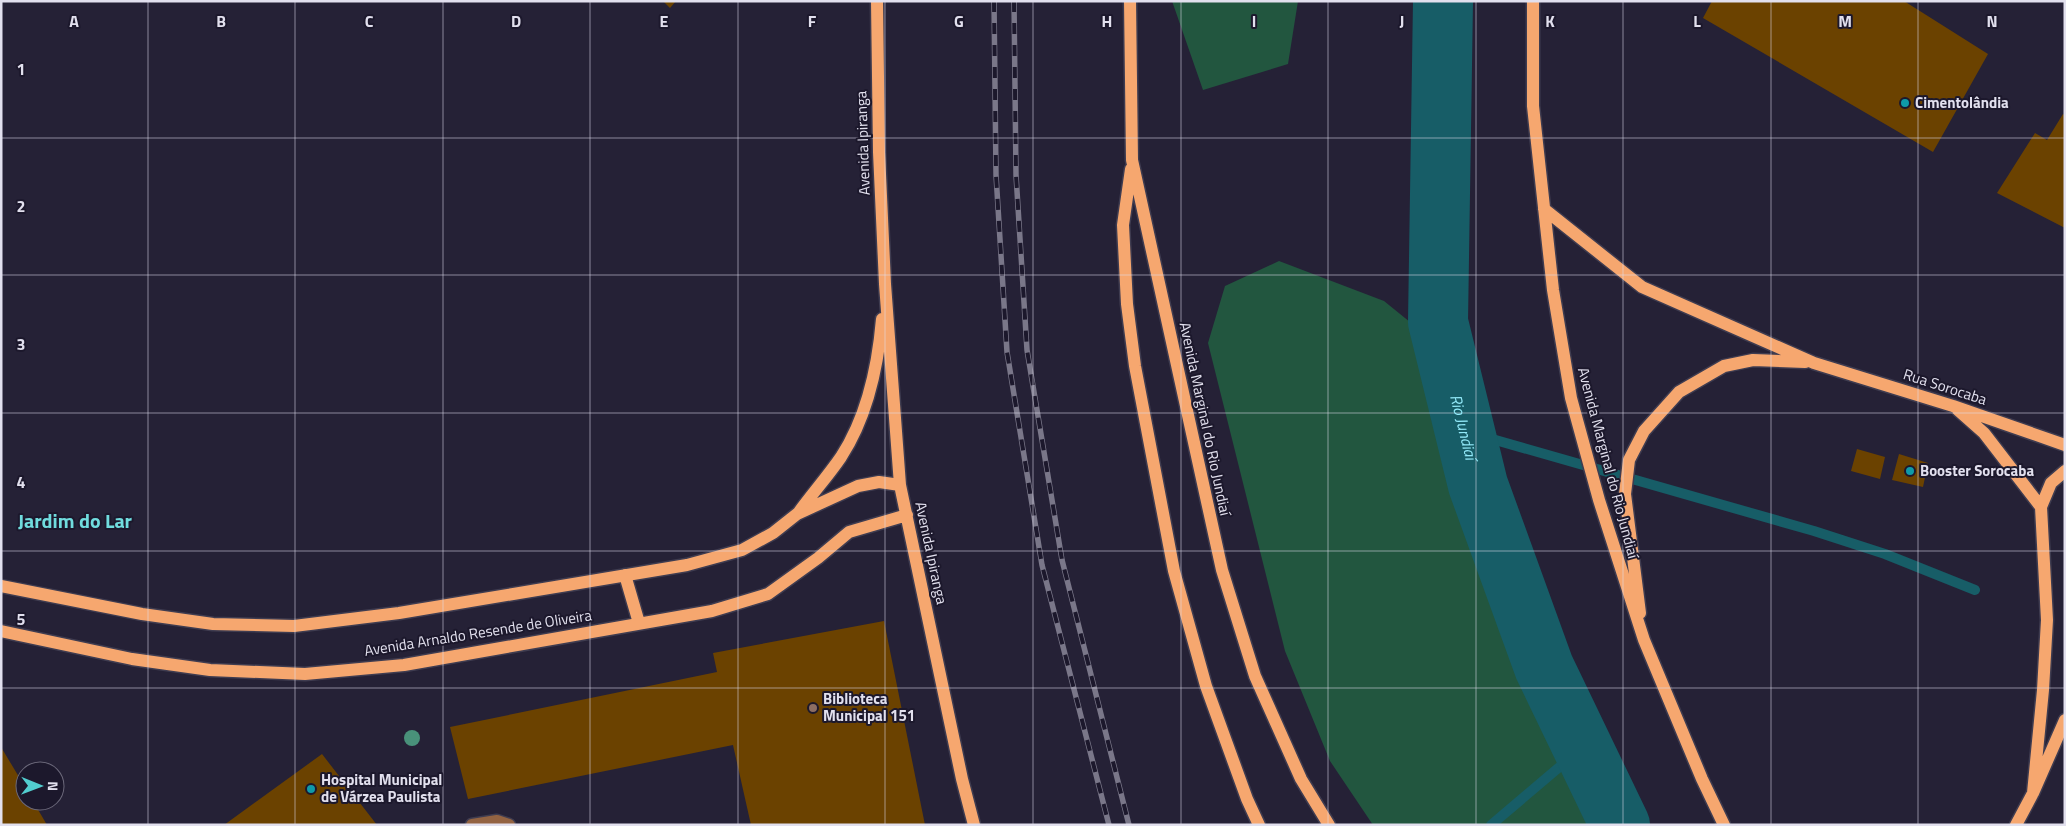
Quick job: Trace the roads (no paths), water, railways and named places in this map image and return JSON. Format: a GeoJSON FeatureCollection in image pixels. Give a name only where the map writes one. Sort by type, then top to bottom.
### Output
{"type":"FeatureCollection","features":[{"type":"Feature","properties":{"kind":"main road","name":"Avenida Ipiranga"},"geometry":{"type":"LineString","coordinates":[[877,1],[878,152],[885,284],[900,484],[962,779],[974,825]]}},
{"type":"Feature","properties":{"kind":"main road","name":"Avenida Marginal do Rio Jundiaí"},"geometry":{"type":"LineString","coordinates":[[1130,1],[1132,160],[1222,570],[1256,676],[1301,779],[1329,825]]}},
{"type":"Feature","properties":{"kind":"main road","name":"Avenida Marginal do Rio Jundiaí"},"geometry":{"type":"LineString","coordinates":[[1533,1],[1533,106],[1553,290],[1571,398],[1599,500],[1644,640],[1702,779],[1724,825]]}},
{"type":"Feature","properties":{"kind":"main road"},"geometry":{"type":"LineString","coordinates":[[1132,160],[1123,225],[1127,304],[1135,366],[1174,571],[1206,686],[1247,799],[1259,825]]}},
{"type":"Feature","properties":{"kind":"main road"},"geometry":{"type":"LineString","coordinates":[[1544,210],[1642,287],[1814,363]]}},
{"type":"Feature","properties":{"kind":"main road","name":"Avenida Ipiranga"},"geometry":{"type":"LineString","coordinates":[[797,514],[841,456],[858,421],[876,363],[885,284]]}},
{"type":"Feature","properties":{"kind":"main road"},"geometry":{"type":"LineString","coordinates":[[1644,640],[1625,494],[1629,460],[1644,431],[1679,392],[1724,366],[1753,360],[1814,363]]}},
{"type":"Feature","properties":{"kind":"main road","name":"Rua Sorocaba"},"geometry":{"type":"LineString","coordinates":[[1814,363],[1953,406],[2065,445]]}},
{"type":"Feature","properties":{"kind":"main road"},"geometry":{"type":"LineString","coordinates":[[1953,406],[1984,433],[2040,507]]}},
{"type":"Feature","properties":{"kind":"main road"},"geometry":{"type":"LineString","coordinates":[[2033,793],[2043,690],[2047,620],[2040,507],[2052,483],[2065,471]]}},
{"type":"Feature","properties":{"kind":"main road"},"geometry":{"type":"LineString","coordinates":[[1,586],[151,616],[213,624],[294,626],[399,613],[687,565],[742,550],[773,533],[797,514],[858,486],[879,482],[900,484]]}},
{"type":"Feature","properties":{"kind":"main road","name":"Avenida Arnaldo Resende de Oliveira"},"geometry":{"type":"LineString","coordinates":[[1,631],[132,659],[210,670],[305,674],[404,665],[712,611],[768,594],[818,558],[849,532],[907,515]]}},
{"type":"Feature","properties":{"kind":"main road"},"geometry":{"type":"LineString","coordinates":[[625,575],[638,623]]}},
{"type":"Feature","properties":{"kind":"main road"},"geometry":{"type":"LineString","coordinates":[[2016,825],[2033,793],[2065,720]]}},
{"type":"Feature","properties":{"kind":"lane"},"geometry":{"type":"LineString","coordinates":[[472,825],[497,820],[509,825]]}},
{"type":"Feature","properties":{"kind":"waterway","name":"Rio Jundiaí"},"geometry":{"type":"LineString","coordinates":[[1443,1],[1438,322],[1478,485],[1544,667],[1620,825]]}},
{"type":"Feature","properties":{"kind":"waterway"},"geometry":{"type":"LineString","coordinates":[[1464,431],[1814,531],[1885,554],[1975,590]]}},
{"type":"Feature","properties":{"kind":"waterway"},"geometry":{"type":"LineString","coordinates":[[1491,825],[1583,747]]}},
{"type":"Feature","properties":{"kind":"railway"},"geometry":{"type":"LineString","coordinates":[[994,1],[996,175],[1007,352],[1042,565],[1109,825]]}},
{"type":"Feature","properties":{"kind":"railway"},"geometry":{"type":"LineString","coordinates":[[1014,1],[1016,175],[1027,350],[1062,560],[1129,825]]}},
{"type":"Feature","properties":{"kind":"place","name":"Cimentolândia"},"geometry":{"type":"Point","coordinates":[1905,103]}},
{"type":"Feature","properties":{"kind":"place","name":"Booster Sorocaba"},"geometry":{"type":"Point","coordinates":[1910,471]}},
{"type":"Feature","properties":{"kind":"place","name":"Biblioteca Municipal 151"},"geometry":{"type":"Point","coordinates":[813,708]}},
{"type":"Feature","properties":{"kind":"place","name":"Hospital Municipal de Várzea Paulista"},"geometry":{"type":"Point","coordinates":[311,789]}},
{"type":"Feature","properties":{"kind":"district","name":"Jardim do Lar"},"geometry":{"type":"Point","coordinates":[75,521]}}]}
